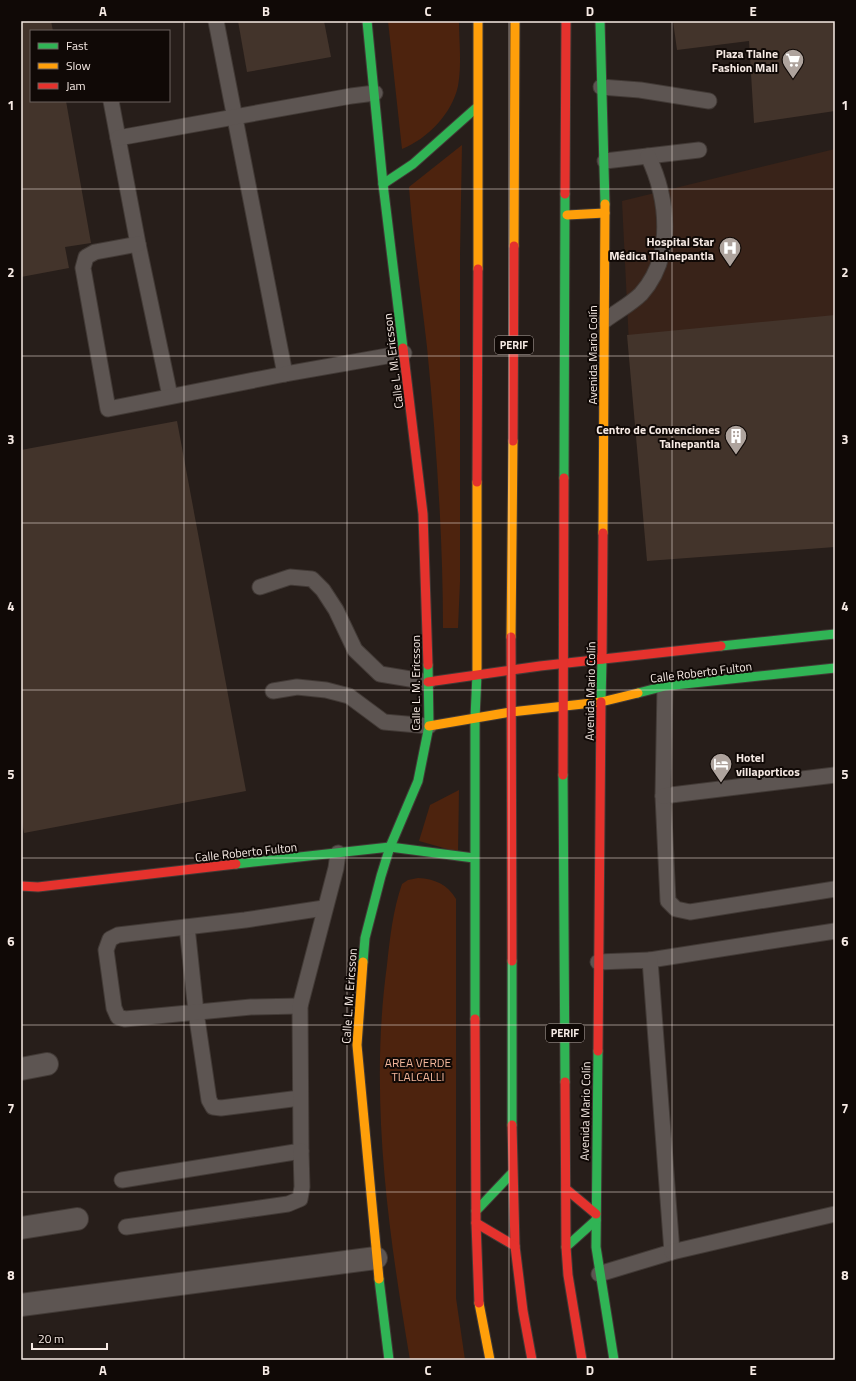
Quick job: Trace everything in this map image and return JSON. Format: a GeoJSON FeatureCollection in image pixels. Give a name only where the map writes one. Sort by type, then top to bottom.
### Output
{"type":"FeatureCollection","features":[{"type":"Feature","properties":{"kind":"main road","name":"Calle L. M. Ericsson"},"geometry":{"type":"LineString","coordinates":[[367,21],[383,184],[423,514],[428,682],[428,726],[418,781],[390,847],[365,938],[357,1045],[376,1258],[389,1360]]}},
{"type":"Feature","properties":{"kind":"main road"},"geometry":{"type":"LineString","coordinates":[[478,21],[476,108],[477,674],[474,858],[476,1223],[479,1304],[490,1360]]}},
{"type":"Feature","properties":{"kind":"main road","name":"PERIF"},"geometry":{"type":"LineString","coordinates":[[515,21],[511,712],[512,1173],[515,1246],[523,1311],[532,1360]]}},
{"type":"Feature","properties":{"kind":"main road","name":"Avenida Mario Colín"},"geometry":{"type":"LineString","coordinates":[[566,21],[567,215],[563,705],[566,1247],[568,1275],[582,1360]]}},
{"type":"Feature","properties":{"kind":"main road","name":"Avenida Mario Colín"},"geometry":{"type":"LineString","coordinates":[[600,21],[601,87],[605,161],[602,702],[596,1217],[599,1274],[614,1360]]}},
{"type":"Feature","properties":{"kind":"main road"},"geometry":{"type":"LineString","coordinates":[[383,184],[413,164],[476,108]]}},
{"type":"Feature","properties":{"kind":"main road"},"geometry":{"type":"LineString","coordinates":[[567,215],[604,213]]}},
{"type":"Feature","properties":{"kind":"main road","name":"Calle Roberto Fulton"},"geometry":{"type":"LineString","coordinates":[[428,682],[512,669],[747,646],[835,634]]}},
{"type":"Feature","properties":{"kind":"main road","name":"Calle Roberto Fulton"},"geometry":{"type":"LineString","coordinates":[[428,726],[511,712],[563,705],[602,702],[665,686],[749,674],[835,668]]}},
{"type":"Feature","properties":{"kind":"main road","name":"Calle Roberto Fulton"},"geometry":{"type":"LineString","coordinates":[[21,886],[38,887],[390,847],[474,858]]}},
{"type":"Feature","properties":{"kind":"main road"},"geometry":{"type":"LineString","coordinates":[[476,1211],[512,1173]]}},
{"type":"Feature","properties":{"kind":"main road"},"geometry":{"type":"LineString","coordinates":[[566,1189],[596,1217],[566,1247]]}},
{"type":"Feature","properties":{"kind":"main road"},"geometry":{"type":"LineString","coordinates":[[476,1223],[515,1246]]}},
{"type":"Feature","properties":{"kind":"street"},"geometry":{"type":"LineString","coordinates":[[21,1069],[47,1064]]}},
{"type":"Feature","properties":{"kind":"street"},"geometry":{"type":"LineString","coordinates":[[21,1228],[77,1219]]}},
{"type":"Feature","properties":{"kind":"street"},"geometry":{"type":"LineString","coordinates":[[21,1305],[376,1258]]}},
{"type":"Feature","properties":{"kind":"lane"},"geometry":{"type":"LineString","coordinates":[[216,21],[285,374]]}},
{"type":"Feature","properties":{"kind":"lane"},"geometry":{"type":"LineString","coordinates":[[601,87],[640,90],[709,101]]}},
{"type":"Feature","properties":{"kind":"lane"},"geometry":{"type":"LineString","coordinates":[[118,138],[182,125],[375,93]]}},
{"type":"Feature","properties":{"kind":"lane"},"geometry":{"type":"LineString","coordinates":[[111,102],[138,244],[170,396]]}},
{"type":"Feature","properties":{"kind":"lane"},"geometry":{"type":"LineString","coordinates":[[605,161],[699,150]]}},
{"type":"Feature","properties":{"kind":"lane"},"geometry":{"type":"LineString","coordinates":[[604,321],[640,294],[661,258],[665,233],[664,213],[657,174],[648,156]]}},
{"type":"Feature","properties":{"kind":"lane"},"geometry":{"type":"LineString","coordinates":[[138,244],[95,252],[86,257],[83,268],[108,409],[285,374],[404,353]]}},
{"type":"Feature","properties":{"kind":"lane"},"geometry":{"type":"LineString","coordinates":[[260,587],[290,578],[312,579],[323,590],[336,610],[355,650],[380,674],[428,682]]}},
{"type":"Feature","properties":{"kind":"lane"},"geometry":{"type":"LineString","coordinates":[[665,686],[662,796],[668,901],[676,909],[690,912],[835,889]]}},
{"type":"Feature","properties":{"kind":"lane"},"geometry":{"type":"LineString","coordinates":[[273,691],[297,687],[326,690],[349,696],[384,722],[428,726]]}},
{"type":"Feature","properties":{"kind":"lane"},"geometry":{"type":"LineString","coordinates":[[662,796],[835,775]]}},
{"type":"Feature","properties":{"kind":"lane"},"geometry":{"type":"LineString","coordinates":[[126,1227],[288,1204],[300,1199],[302,1187],[300,1006],[324,908],[336,868],[338,854]]}},
{"type":"Feature","properties":{"kind":"lane"},"geometry":{"type":"LineString","coordinates":[[300,1006],[251,1007],[126,1019],[118,1017],[114,1008],[106,950],[110,939],[118,935],[324,908]]}},
{"type":"Feature","properties":{"kind":"lane"},"geometry":{"type":"LineString","coordinates":[[187,926],[196,1012],[209,1100],[213,1107],[221,1108],[300,1098]]}},
{"type":"Feature","properties":{"kind":"lane"},"geometry":{"type":"LineString","coordinates":[[598,962],[650,960],[835,931]]}},
{"type":"Feature","properties":{"kind":"lane"},"geometry":{"type":"LineString","coordinates":[[650,960],[672,1252]]}},
{"type":"Feature","properties":{"kind":"lane"},"geometry":{"type":"LineString","coordinates":[[122,1180],[301,1151]]}},
{"type":"Feature","properties":{"kind":"lane"},"geometry":{"type":"LineString","coordinates":[[599,1274],[672,1252],[835,1214]]}},
{"type":"Feature","properties":{"kind":"shaded area","name":"Hospital Star Médica Tlalnepantla"},"geometry":{"type":"Polygon","coordinates":[[[835,149],[835,335],[630,365],[622,201],[835,149]]]}},
{"type":"Feature","properties":{"kind":"green space"},"geometry":{"type":"Polygon","coordinates":[[[388,21],[459,21],[460,70],[455,96],[444,116],[429,132],[411,145],[402,149],[388,21]]]}},
{"type":"Feature","properties":{"kind":"green space"},"geometry":{"type":"Polygon","coordinates":[[[462,145],[460,255],[460,582],[458,628],[443,628],[442,558],[436,452],[427,347],[409,187],[462,145]]]}},
{"type":"Feature","properties":{"kind":"green space"},"geometry":{"type":"Polygon","coordinates":[[[459,790],[458,852],[419,841],[430,805],[459,790]]]}},
{"type":"Feature","properties":{"kind":"green space","name":"AREA VERDE TLALCALLI"},"geometry":{"type":"Polygon","coordinates":[[[418,878],[440,883],[449,890],[456,899],[456,1298],[465,1360],[410,1360],[388,1212],[381,1113],[380,1064],[382,1014],[388,955],[394,914],[399,894],[402,884],[408,880],[418,878]]]}},
{"type":"Feature","properties":{"kind":"building"},"geometry":{"type":"Polygon","coordinates":[[[21,21],[51,21],[53,30],[30,30],[30,102],[66,102],[91,243],[65,247],[69,268],[21,277],[21,21]]]}},
{"type":"Feature","properties":{"kind":"building"},"geometry":{"type":"Polygon","coordinates":[[[238,21],[324,21],[331,57],[247,72],[238,21]]]}},
{"type":"Feature","properties":{"kind":"building","name":"Plaza Tlalne Fashion Mall"},"geometry":{"type":"Polygon","coordinates":[[[673,21],[835,21],[835,111],[754,123],[749,41],[677,50],[673,21]]]}},
{"type":"Feature","properties":{"kind":"building","name":"Centro de Convenciones Talnepantla"},"geometry":{"type":"Polygon","coordinates":[[[835,315],[835,547],[647,561],[627,335],[835,315]]]}},
{"type":"Feature","properties":{"kind":"building"},"geometry":{"type":"Polygon","coordinates":[[[177,421],[246,791],[24,833],[21,817],[21,450],[177,421]]]}},
{"type":"Feature","properties":{"kind":"traffic: fast"},"geometry":{"type":"LineString","coordinates":[[367,21],[383,184],[403,348]]}},
{"type":"Feature","properties":{"kind":"traffic: fast"},"geometry":{"type":"LineString","coordinates":[[600,21],[605,204]]}},
{"type":"Feature","properties":{"kind":"traffic: fast"},"geometry":{"type":"LineString","coordinates":[[383,184],[413,164],[476,108]]}},
{"type":"Feature","properties":{"kind":"traffic: fast"},"geometry":{"type":"LineString","coordinates":[[564,478],[565,194]]}},
{"type":"Feature","properties":{"kind":"traffic: fast"},"geometry":{"type":"LineString","coordinates":[[721,646],[835,634]]}},
{"type":"Feature","properties":{"kind":"traffic: fast"},"geometry":{"type":"LineString","coordinates":[[601,702],[602,659]]}},
{"type":"Feature","properties":{"kind":"traffic: fast"},"geometry":{"type":"LineString","coordinates":[[363,962],[365,938],[381,876],[390,847],[418,781],[429,726],[428,665]]}},
{"type":"Feature","properties":{"kind":"traffic: fast"},"geometry":{"type":"LineString","coordinates":[[638,693],[665,686],[835,668]]}},
{"type":"Feature","properties":{"kind":"traffic: fast"},"geometry":{"type":"LineString","coordinates":[[475,718],[477,674]]}},
{"type":"Feature","properties":{"kind":"traffic: fast"},"geometry":{"type":"LineString","coordinates":[[475,718],[475,1019]]}},
{"type":"Feature","properties":{"kind":"traffic: fast"},"geometry":{"type":"LineString","coordinates":[[563,775],[565,1082]]}},
{"type":"Feature","properties":{"kind":"traffic: fast"},"geometry":{"type":"LineString","coordinates":[[236,864],[390,847],[474,858]]}},
{"type":"Feature","properties":{"kind":"traffic: fast"},"geometry":{"type":"LineString","coordinates":[[512,961],[512,1125]]}},
{"type":"Feature","properties":{"kind":"traffic: fast"},"geometry":{"type":"LineString","coordinates":[[598,1051],[596,1247],[614,1360]]}},
{"type":"Feature","properties":{"kind":"traffic: fast"},"geometry":{"type":"LineString","coordinates":[[476,1211],[512,1173]]}},
{"type":"Feature","properties":{"kind":"traffic: fast"},"geometry":{"type":"LineString","coordinates":[[566,1247],[596,1220]]}},
{"type":"Feature","properties":{"kind":"traffic: fast"},"geometry":{"type":"LineString","coordinates":[[379,1279],[389,1360]]}},
{"type":"Feature","properties":{"kind":"traffic: slow"},"geometry":{"type":"LineString","coordinates":[[478,21],[478,269]]}},
{"type":"Feature","properties":{"kind":"traffic: slow"},"geometry":{"type":"LineString","coordinates":[[514,246],[515,21]]}},
{"type":"Feature","properties":{"kind":"traffic: slow"},"geometry":{"type":"LineString","coordinates":[[603,533],[605,204]]}},
{"type":"Feature","properties":{"kind":"traffic: slow"},"geometry":{"type":"LineString","coordinates":[[567,215],[605,213]]}},
{"type":"Feature","properties":{"kind":"traffic: slow"},"geometry":{"type":"LineString","coordinates":[[511,637],[513,441]]}},
{"type":"Feature","properties":{"kind":"traffic: slow"},"geometry":{"type":"LineString","coordinates":[[477,482],[477,674]]}},
{"type":"Feature","properties":{"kind":"traffic: slow"},"geometry":{"type":"LineString","coordinates":[[429,726],[511,712],[601,702],[638,693]]}},
{"type":"Feature","properties":{"kind":"traffic: slow"},"geometry":{"type":"LineString","coordinates":[[363,962],[357,1045],[379,1279]]}},
{"type":"Feature","properties":{"kind":"traffic: slow"},"geometry":{"type":"LineString","coordinates":[[479,1303],[490,1360]]}},
{"type":"Feature","properties":{"kind":"traffic: jam"},"geometry":{"type":"LineString","coordinates":[[565,194],[566,21]]}},
{"type":"Feature","properties":{"kind":"traffic: jam"},"geometry":{"type":"LineString","coordinates":[[513,441],[514,246]]}},
{"type":"Feature","properties":{"kind":"traffic: jam"},"geometry":{"type":"LineString","coordinates":[[477,482],[478,269]]}},
{"type":"Feature","properties":{"kind":"traffic: jam"},"geometry":{"type":"LineString","coordinates":[[403,348],[423,514],[428,665]]}},
{"type":"Feature","properties":{"kind":"traffic: jam"},"geometry":{"type":"LineString","coordinates":[[563,775],[564,478]]}},
{"type":"Feature","properties":{"kind":"traffic: jam"},"geometry":{"type":"LineString","coordinates":[[602,659],[603,533]]}},
{"type":"Feature","properties":{"kind":"traffic: jam"},"geometry":{"type":"LineString","coordinates":[[511,637],[512,961]]}},
{"type":"Feature","properties":{"kind":"traffic: jam"},"geometry":{"type":"LineString","coordinates":[[428,682],[540,666],[721,646]]}},
{"type":"Feature","properties":{"kind":"traffic: jam"},"geometry":{"type":"LineString","coordinates":[[598,1051],[601,702]]}},
{"type":"Feature","properties":{"kind":"traffic: jam"},"geometry":{"type":"LineString","coordinates":[[21,886],[38,887],[236,864]]}},
{"type":"Feature","properties":{"kind":"traffic: jam"},"geometry":{"type":"LineString","coordinates":[[475,1019],[476,1223],[479,1303]]}},
{"type":"Feature","properties":{"kind":"traffic: jam"},"geometry":{"type":"LineString","coordinates":[[565,1082],[566,1247],[568,1275],[582,1360]]}},
{"type":"Feature","properties":{"kind":"traffic: jam"},"geometry":{"type":"LineString","coordinates":[[512,1125],[515,1246],[523,1311],[532,1360]]}},
{"type":"Feature","properties":{"kind":"traffic: jam"},"geometry":{"type":"LineString","coordinates":[[566,1189],[596,1214]]}},
{"type":"Feature","properties":{"kind":"traffic: jam"},"geometry":{"type":"LineString","coordinates":[[476,1223],[515,1246]]}},
{"type":"Feature","properties":{"kind":"place","name":"Plaza Tlalne Fashion Mall"},"geometry":{"type":"Point","coordinates":[793,80]}},
{"type":"Feature","properties":{"kind":"place","name":"Hospital Star Médica Tlalnepantla"},"geometry":{"type":"Point","coordinates":[730,268]}},
{"type":"Feature","properties":{"kind":"place","name":"Centro de Convenciones Talnepantla"},"geometry":{"type":"Point","coordinates":[736,456]}},
{"type":"Feature","properties":{"kind":"place","name":"Hotel villaporticos"},"geometry":{"type":"Point","coordinates":[721,784]}}]}
